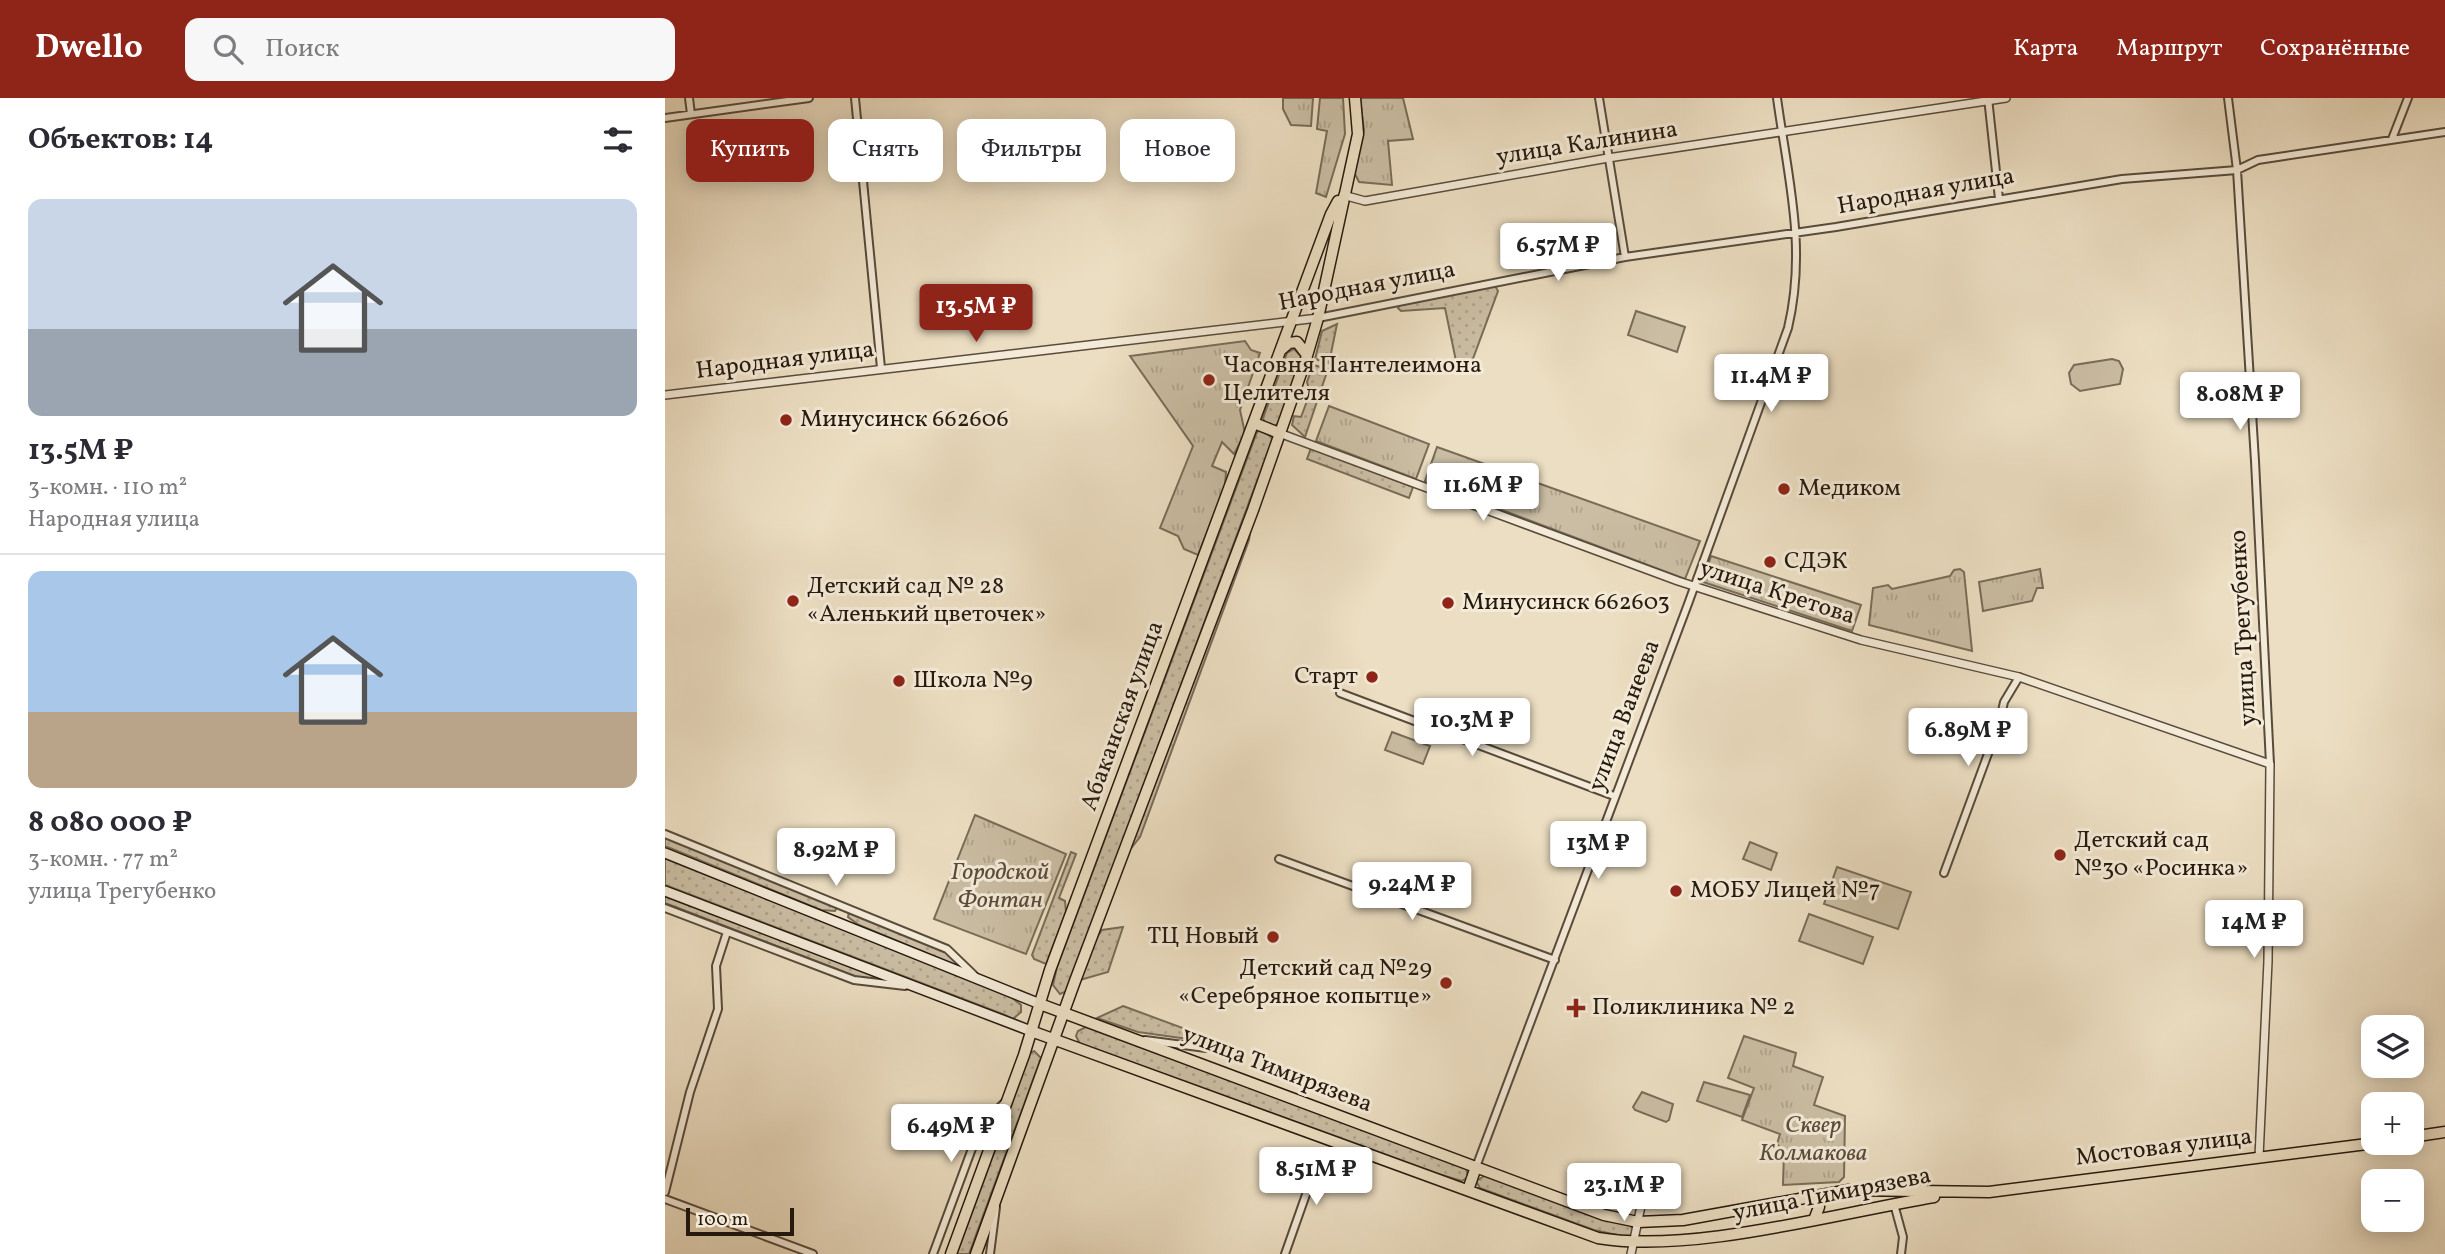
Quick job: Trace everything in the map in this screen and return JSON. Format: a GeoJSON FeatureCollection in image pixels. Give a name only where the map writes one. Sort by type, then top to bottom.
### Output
{"type":"FeatureCollection","features":[{"type":"Feature","properties":{"kind":"main road","name":"Абаканская улица"},"geometry":{"type":"LineString","coordinates":[[976,1254],[1307,355],[1318,318],[1342,195],[1358,134],[1355,98]]}},
{"type":"Feature","properties":{"kind":"main road","name":"Абаканская улица"},"geometry":{"type":"LineString","coordinates":[[951,1254],[1291,322],[1331,214],[1342,195]]}},
{"type":"Feature","properties":{"kind":"main road"},"geometry":{"type":"LineString","coordinates":[[1282,349],[1289,343],[1297,342],[1307,355]]}},
{"type":"Feature","properties":{"kind":"main road"},"geometry":{"type":"LineString","coordinates":[[1254,423],[1279,433]]}},
{"type":"Feature","properties":{"kind":"main road","name":"улица Тимирязева"},"geometry":{"type":"LineString","coordinates":[[665,853],[980,981],[1604,1215],[1638,1222],[1744,1212],[1849,1190],[1958,1192]]}},
{"type":"Feature","properties":{"kind":"main road","name":"улица Тимирязева"},"geometry":{"type":"LineString","coordinates":[[665,891],[1055,1040],[1632,1250],[1744,1234],[1958,1192]]}},
{"type":"Feature","properties":{"kind":"main road"},"geometry":{"type":"LineString","coordinates":[[2424,1135],[2445,1132]]}},
{"type":"Feature","properties":{"kind":"main road","name":"Мостовая улица"},"geometry":{"type":"LineString","coordinates":[[1958,1192],[1989,1192],[2361,1145]]}},
{"type":"Feature","properties":{"kind":"main road"},"geometry":{"type":"LineString","coordinates":[[1468,1190],[1476,1167]]}},
{"type":"Feature","properties":{"kind":"main road"},"geometry":{"type":"LineString","coordinates":[[1810,1197],[1819,1208],[1814,1220]]}},
{"type":"Feature","properties":{"kind":"street"},"geometry":{"type":"LineString","coordinates":[[689,98],[691,114]]}},
{"type":"Feature","properties":{"kind":"street"},"geometry":{"type":"LineString","coordinates":[[665,118],[776,100],[809,98]]}},
{"type":"Feature","properties":{"kind":"street"},"geometry":{"type":"LineString","coordinates":[[855,98],[881,368]]}},
{"type":"Feature","properties":{"kind":"street"},"geometry":{"type":"LineString","coordinates":[[1599,98],[1625,257]]}},
{"type":"Feature","properties":{"kind":"street","name":"улица Ванеева"},"geometry":{"type":"LineString","coordinates":[[1476,1167],[1788,328],[1796,293],[1798,233],[1777,98]]}},
{"type":"Feature","properties":{"kind":"street","name":"улица Калинина"},"geometry":{"type":"LineString","coordinates":[[1342,195],[1365,201],[1608,158],[1782,134],[2006,98]]}},
{"type":"Feature","properties":{"kind":"street","name":"улица Трегубенко"},"geometry":{"type":"LineString","coordinates":[[2228,98],[2237,170],[2270,764],[2268,961],[2259,1157]]}},
{"type":"Feature","properties":{"kind":"street"},"geometry":{"type":"LineString","coordinates":[[2392,139],[2408,98]]}},
{"type":"Feature","properties":{"kind":"street"},"geometry":{"type":"LineString","coordinates":[[1988,99],[2000,199]]}},
{"type":"Feature","properties":{"kind":"street","name":"Народная улица"},"geometry":{"type":"LineString","coordinates":[[665,395],[1291,322],[1625,257],[1798,233],[2122,179],[2237,170],[2258,160],[2445,132]]}},
{"type":"Feature","properties":{"kind":"street","name":"улица Кретова"},"geometry":{"type":"LineString","coordinates":[[1279,433],[1694,585],[1861,640],[2019,677],[2270,764]]}},
{"type":"Feature","properties":{"kind":"street"},"geometry":{"type":"LineString","coordinates":[[1944,873],[1999,724],[2004,702],[2019,677]]}},
{"type":"Feature","properties":{"kind":"street"},"geometry":{"type":"LineString","coordinates":[[1340,693],[1614,796]]}},
{"type":"Feature","properties":{"kind":"street"},"geometry":{"type":"LineString","coordinates":[[665,834],[947,948],[980,981]]}},
{"type":"Feature","properties":{"kind":"street"},"geometry":{"type":"LineString","coordinates":[[1279,859],[1555,960]]}},
{"type":"Feature","properties":{"kind":"street"},"geometry":{"type":"LineString","coordinates":[[665,908],[854,980],[916,987]]}},
{"type":"Feature","properties":{"kind":"street"},"geometry":{"type":"LineString","coordinates":[[665,1192],[690,1092],[718,1009],[716,966],[727,933]]}},
{"type":"Feature","properties":{"kind":"street"},"geometry":{"type":"LineString","coordinates":[[1134,1039],[1206,1048]]}},
{"type":"Feature","properties":{"kind":"street"},"geometry":{"type":"LineString","coordinates":[[933,1254],[979,1127],[1008,1099]]}},
{"type":"Feature","properties":{"kind":"street"},"geometry":{"type":"LineString","coordinates":[[1285,1254],[1321,1152]]}},
{"type":"Feature","properties":{"kind":"street"},"geometry":{"type":"LineString","coordinates":[[990,1254],[998,1197]]}},
{"type":"Feature","properties":{"kind":"street"},"geometry":{"type":"LineString","coordinates":[[665,1199],[813,1254]]}},
{"type":"Feature","properties":{"kind":"street"},"geometry":{"type":"LineString","coordinates":[[1894,1204],[1903,1237],[1901,1254]]}},
{"type":"Feature","properties":{"kind":"street"},"geometry":{"type":"LineString","coordinates":[[1632,1250],[1641,1206]]}},
{"type":"Feature","properties":{"kind":"green space"},"geometry":{"type":"Polygon","coordinates":[[[1283,98],[1313,98],[1311,126],[1291,125],[1283,109],[1283,98]]]}},
{"type":"Feature","properties":{"kind":"green space"},"geometry":{"type":"Polygon","coordinates":[[[1320,98],[1343,98],[1345,134],[1326,197],[1316,193],[1327,131],[1317,129],[1320,98]]]}},
{"type":"Feature","properties":{"kind":"green space"},"geometry":{"type":"Polygon","coordinates":[[[1360,98],[1403,98],[1413,139],[1388,141],[1392,185],[1359,182],[1354,172],[1364,130],[1360,98]]]}},
{"type":"Feature","properties":{"kind":"green space"},"geometry":{"type":"Polygon","coordinates":[[[1494,284],[1498,291],[1471,364],[1465,368],[1456,361],[1445,308],[1401,311],[1398,308],[1401,303],[1441,297],[1494,284]]]}},
{"type":"Feature","properties":{"kind":"green space"},"geometry":{"type":"Polygon","coordinates":[[[1636,311],[1685,327],[1677,352],[1628,335],[1636,311]]]}},
{"type":"Feature","properties":{"kind":"green space"},"geometry":{"type":"Polygon","coordinates":[[[1337,324],[1329,363],[1315,359],[1322,331],[1337,324]]]}},
{"type":"Feature","properties":{"kind":"green space"},"geometry":{"type":"Polygon","coordinates":[[[1245,341],[1251,350],[1260,353],[1240,410],[1245,433],[1234,454],[1222,442],[1212,466],[1226,472],[1225,486],[1198,555],[1184,549],[1178,536],[1160,528],[1193,446],[1130,356],[1245,341]]]}},
{"type":"Feature","properties":{"kind":"green space"},"geometry":{"type":"Polygon","coordinates":[[[1294,349],[1302,357],[1279,423],[1274,426],[1265,423],[1263,418],[1287,353],[1294,349]]]}},
{"type":"Feature","properties":{"kind":"green space"},"geometry":{"type":"Polygon","coordinates":[[[2112,359],[2119,361],[2123,369],[2120,384],[2080,391],[2071,384],[2069,373],[2074,365],[2112,359]]]}},
{"type":"Feature","properties":{"kind":"green space"},"geometry":{"type":"Polygon","coordinates":[[[1313,365],[1328,369],[1305,437],[1292,425],[1294,416],[1301,417],[1310,393],[1307,382],[1313,365]]]}},
{"type":"Feature","properties":{"kind":"green space"},"geometry":{"type":"Polygon","coordinates":[[[1329,406],[1429,444],[1416,479],[1316,441],[1329,406]]]}},
{"type":"Feature","properties":{"kind":"green space"},"geometry":{"type":"Polygon","coordinates":[[[1261,430],[1273,438],[1067,991],[1060,994],[1053,985],[1057,967],[1257,432],[1261,430]]]}},
{"type":"Feature","properties":{"kind":"green space"},"geometry":{"type":"Polygon","coordinates":[[[1437,447],[1700,541],[1685,579],[1425,481],[1437,447]]]}},
{"type":"Feature","properties":{"kind":"green space"},"geometry":{"type":"Polygon","coordinates":[[[1311,448],[1413,487],[1409,498],[1307,459],[1311,448]]]}},
{"type":"Feature","properties":{"kind":"green space"},"geometry":{"type":"Polygon","coordinates":[[[1251,527],[1249,540],[1140,837],[1129,851],[1251,527]]]}},
{"type":"Feature","properties":{"kind":"green space"},"geometry":{"type":"Polygon","coordinates":[[[1711,556],[1861,605],[1852,631],[1703,582],[1711,556]]]}},
{"type":"Feature","properties":{"kind":"green space"},"geometry":{"type":"Polygon","coordinates":[[[1960,569],[1964,572],[1972,651],[1869,625],[1873,588],[1888,585],[1892,589],[1950,576],[1954,570],[1960,569]]]}},
{"type":"Feature","properties":{"kind":"green space"},"geometry":{"type":"Polygon","coordinates":[[[2040,569],[2043,588],[2037,588],[2032,601],[1983,611],[1979,582],[2040,569]]]}},
{"type":"Feature","properties":{"kind":"green space"},"geometry":{"type":"Polygon","coordinates":[[[1392,732],[1430,746],[1423,764],[1385,750],[1392,732]]]}},
{"type":"Feature","properties":{"kind":"green space","name":"Городской Фонтан"},"geometry":{"type":"Polygon","coordinates":[[[975,815],[1066,854],[1026,954],[934,919],[975,815]]]}},
{"type":"Feature","properties":{"kind":"green space"},"geometry":{"type":"Polygon","coordinates":[[[665,835],[946,951],[962,968],[859,925],[848,917],[849,912],[837,907],[835,911],[821,910],[665,846],[665,835]]]}},
{"type":"Feature","properties":{"kind":"green space"},"geometry":{"type":"Polygon","coordinates":[[[1750,842],[1777,853],[1771,870],[1743,859],[1750,842]]]}},
{"type":"Feature","properties":{"kind":"green space"},"geometry":{"type":"Polygon","coordinates":[[[1071,852],[1076,854],[1059,898],[1065,901],[1066,912],[1046,964],[1034,959],[1032,955],[1071,852]]]}},
{"type":"Feature","properties":{"kind":"green space"},"geometry":{"type":"Polygon","coordinates":[[[665,857],[1011,997],[1021,1005],[1021,1012],[1013,1019],[665,885],[665,857]]]}},
{"type":"Feature","properties":{"kind":"green space"},"geometry":{"type":"Polygon","coordinates":[[[1837,867],[1911,892],[1898,929],[1824,904],[1837,867]]]}},
{"type":"Feature","properties":{"kind":"green space"},"geometry":{"type":"Polygon","coordinates":[[[665,894],[893,980],[857,977],[665,903],[665,894]]]}},
{"type":"Feature","properties":{"kind":"green space"},"geometry":{"type":"Polygon","coordinates":[[[1809,914],[1873,937],[1863,964],[1799,941],[1809,914]]]}},
{"type":"Feature","properties":{"kind":"green space"},"geometry":{"type":"Polygon","coordinates":[[[1123,927],[1108,972],[1080,980],[1095,940],[1102,930],[1123,927]]]}},
{"type":"Feature","properties":{"kind":"green space"},"geometry":{"type":"Polygon","coordinates":[[[1123,1006],[1207,1037],[1202,1041],[1138,1032],[1097,1018],[1123,1006]]]}},
{"type":"Feature","properties":{"kind":"green space"},"geometry":{"type":"Polygon","coordinates":[[[1086,1027],[1466,1168],[1468,1177],[1462,1181],[1421,1169],[1080,1044],[1076,1036],[1078,1031],[1086,1027]]]}},
{"type":"Feature","properties":{"kind":"green space","name":"Сквер Колмакова"},"geometry":{"type":"Polygon","coordinates":[[[1744,1036],[1796,1053],[1793,1066],[1823,1077],[1814,1105],[1845,1116],[1844,1177],[1839,1182],[1783,1185],[1784,1152],[1777,1144],[1780,1134],[1742,1120],[1754,1088],[1728,1078],[1744,1036]]]}},
{"type":"Feature","properties":{"kind":"green space"},"geometry":{"type":"Polygon","coordinates":[[[1034,1051],[1041,1058],[969,1254],[956,1254],[1029,1054],[1034,1051]]]}},
{"type":"Feature","properties":{"kind":"green space"},"geometry":{"type":"Polygon","coordinates":[[[1704,1082],[1750,1095],[1742,1117],[1697,1101],[1704,1082]]]}},
{"type":"Feature","properties":{"kind":"green space"},"geometry":{"type":"Polygon","coordinates":[[[1642,1092],[1673,1104],[1669,1120],[1666,1122],[1635,1110],[1633,1107],[1642,1092]]]}},
{"type":"Feature","properties":{"kind":"green space"},"geometry":{"type":"Polygon","coordinates":[[[1486,1175],[1630,1225],[1633,1230],[1631,1238],[1594,1230],[1480,1188],[1476,1181],[1486,1175]]]}},
{"type":"Feature","properties":{"kind":"place","name":"Часовня Пантелеимона Целителя"},"geometry":{"type":"Point","coordinates":[1209,380]}},
{"type":"Feature","properties":{"kind":"place","name":"Минусинск 662606"},"geometry":{"type":"Point","coordinates":[786,420]}},
{"type":"Feature","properties":{"kind":"place","name":"Медиком"},"geometry":{"type":"Point","coordinates":[1784,489]}},
{"type":"Feature","properties":{"kind":"place","name":"СДЭК"},"geometry":{"type":"Point","coordinates":[1770,562]}},
{"type":"Feature","properties":{"kind":"place","name":"Детский сад № 28 «Аленький цветочек»"},"geometry":{"type":"Point","coordinates":[793,601]}},
{"type":"Feature","properties":{"kind":"place","name":"Минусинск 662603"},"geometry":{"type":"Point","coordinates":[1448,603]}},
{"type":"Feature","properties":{"kind":"place","name":"Старт"},"geometry":{"type":"Point","coordinates":[1372,677]}},
{"type":"Feature","properties":{"kind":"place","name":"Школа №9"},"geometry":{"type":"Point","coordinates":[899,681]}},
{"type":"Feature","properties":{"kind":"place","name":"Детский сад №30 «Росинка»"},"geometry":{"type":"Point","coordinates":[2060,855]}},
{"type":"Feature","properties":{"kind":"place","name":"МОБУ Лицей №7"},"geometry":{"type":"Point","coordinates":[1676,891]}},
{"type":"Feature","properties":{"kind":"place","name":"ТЦ Новый"},"geometry":{"type":"Point","coordinates":[1273,937]}},
{"type":"Feature","properties":{"kind":"place","name":"Детский сад №29 «Серебряное копытце»"},"geometry":{"type":"Point","coordinates":[1446,983]}},
{"type":"Feature","properties":{"kind":"place","name":"Поликлиника № 2"},"geometry":{"type":"Point","coordinates":[1576,1008]}}]}
